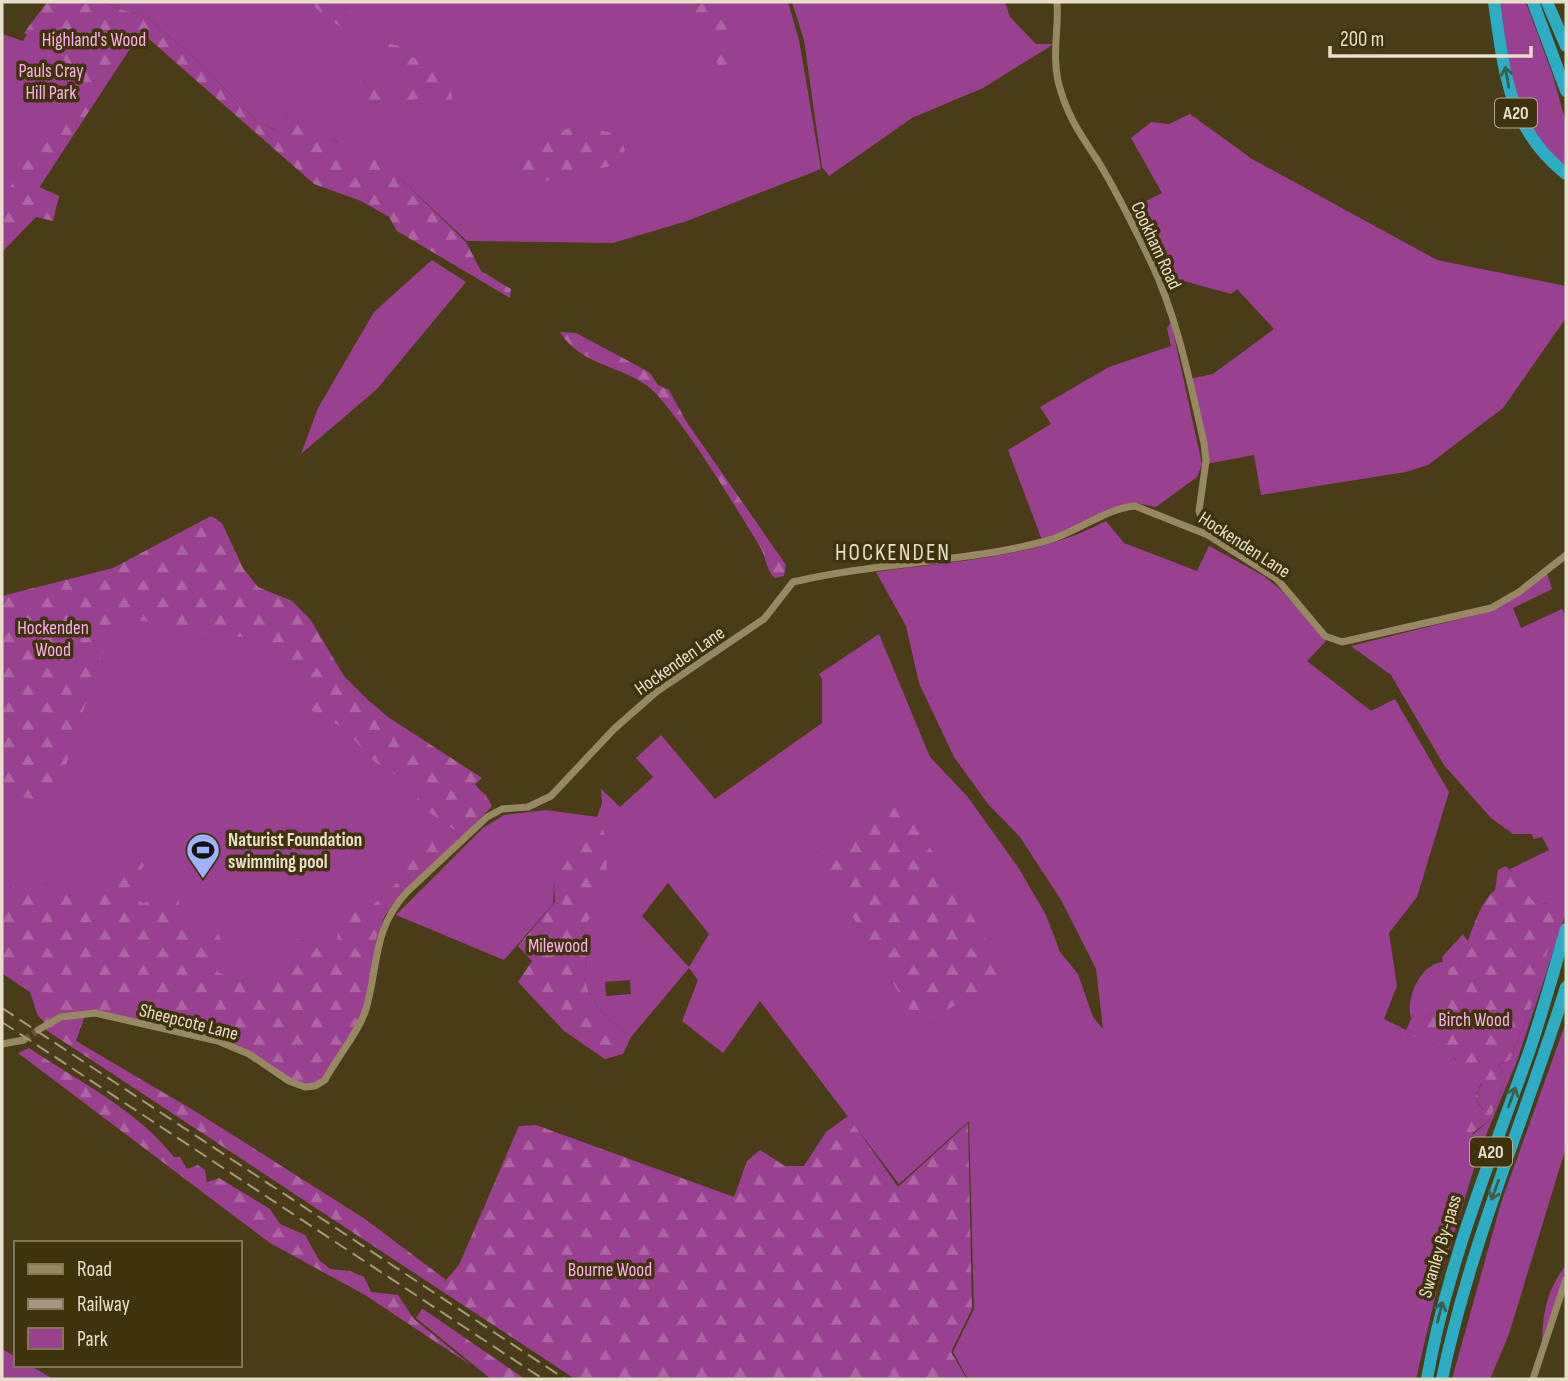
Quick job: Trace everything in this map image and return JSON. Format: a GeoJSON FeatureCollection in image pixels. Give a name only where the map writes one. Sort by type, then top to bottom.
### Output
{"type":"FeatureCollection","features":[{"type":"Feature","properties":{"kind":"highway","name":"A20"},"geometry":{"type":"LineString","coordinates":[[1494,2],[1515,110],[1527,133],[1548,160],[1566,174]]}},
{"type":"Feature","properties":{"kind":"highway"},"geometry":{"type":"LineString","coordinates":[[1533,2],[1566,91]]}},
{"type":"Feature","properties":{"kind":"highway"},"geometry":{"type":"LineString","coordinates":[[1547,2],[1566,46]]}},
{"type":"Feature","properties":{"kind":"highway","name":"Swanley By-pass"},"geometry":{"type":"LineString","coordinates":[[1427,1379],[1438,1315],[1472,1203],[1541,1017],[1566,929]]}},
{"type":"Feature","properties":{"kind":"highway","name":"Swanley By-pass"},"geometry":{"type":"LineString","coordinates":[[1442,1379],[1456,1311],[1566,987]]}},
{"type":"Feature","properties":{"kind":"street","name":"Cookham Road"},"geometry":{"type":"LineString","coordinates":[[1057,2],[1054,43],[1058,81],[1073,127],[1098,162],[1130,221],[1151,262],[1169,309],[1205,452],[1199,511],[1208,535]]}},
{"type":"Feature","properties":{"kind":"street","name":"Hockenden Lane"},"geometry":{"type":"LineString","coordinates":[[502,809],[528,807],[551,796],[614,729],[656,692],[764,620],[793,582],[989,553],[1075,532],[1122,507],[1152,510],[1208,535],[1277,579],[1325,636],[1342,642],[1491,608],[1519,592],[1566,555]]}},
{"type":"Feature","properties":{"kind":"street"},"geometry":{"type":"LineString","coordinates":[[1186,525],[1199,511]]}},
{"type":"Feature","properties":{"kind":"street","name":"Sheepcote Lane"},"geometry":{"type":"LineString","coordinates":[[38,1030],[61,1017],[95,1013],[218,1041],[249,1054],[289,1081],[305,1087],[315,1086],[325,1080],[365,1011],[379,938],[397,903],[486,817],[502,809]]}},
{"type":"Feature","properties":{"kind":"street"},"geometry":{"type":"LineString","coordinates":[[2,1044],[24,1040]]}},
{"type":"Feature","properties":{"kind":"street"},"geometry":{"type":"LineString","coordinates":[[1533,1379],[1566,1279]]}},
{"type":"Feature","properties":{"kind":"green space","name":"Highland's Wood"},"geometry":{"type":"Polygon","coordinates":[[[47,2],[100,2],[148,18],[198,61],[257,122],[275,130],[288,113],[293,112],[301,119],[302,127],[310,128],[346,146],[356,164],[360,155],[376,155],[466,242],[481,271],[511,289],[510,298],[397,231],[389,217],[361,201],[314,184],[141,32],[39,187],[59,196],[53,221],[36,217],[2,252],[2,200],[81,72],[24,33],[47,2]]]}},
{"type":"Feature","properties":{"kind":"green space","name":"Pauls Cray Hill Park"},"geometry":{"type":"Polygon","coordinates":[[[48,2],[141,31],[39,188],[2,252],[2,34],[23,41],[48,2]]]}},
{"type":"Feature","properties":{"kind":"green space"},"geometry":{"type":"Polygon","coordinates":[[[100,2],[788,2],[799,40],[821,169],[687,221],[613,243],[467,241],[376,156],[356,165],[337,141],[301,127],[288,113],[276,130],[257,122],[198,61],[148,18],[100,2]]]}},
{"type":"Feature","properties":{"kind":"green space"},"geometry":{"type":"Polygon","coordinates":[[[310,2],[338,2],[358,18],[365,18],[367,25],[362,34],[348,30],[320,12],[310,2]]]}},
{"type":"Feature","properties":{"kind":"green space"},"geometry":{"type":"Polygon","coordinates":[[[680,2],[729,2],[736,76],[732,86],[720,70],[715,57],[712,15],[694,22],[678,16],[680,2]]]}},
{"type":"Feature","properties":{"kind":"green space"},"geometry":{"type":"Polygon","coordinates":[[[792,2],[1005,2],[1010,17],[1036,44],[1054,44],[983,88],[912,118],[829,176],[822,167],[804,40],[792,2]]]}},
{"type":"Feature","properties":{"kind":"green space"},"geometry":{"type":"Polygon","coordinates":[[[1498,2],[1525,2],[1528,8],[1553,76],[1566,123],[1566,167],[1548,150],[1523,112],[1510,71],[1498,2]]]}},
{"type":"Feature","properties":{"kind":"green space"},"geometry":{"type":"Polygon","coordinates":[[[374,29],[391,44],[400,46],[405,55],[424,61],[429,70],[451,90],[453,105],[416,99],[397,103],[398,96],[410,93],[414,87],[368,42],[374,29]]]}},
{"type":"Feature","properties":{"kind":"green space"},"geometry":{"type":"Polygon","coordinates":[[[361,81],[390,93],[391,105],[364,114],[357,109],[347,92],[361,81]]]}},
{"type":"Feature","properties":{"kind":"green space"},"geometry":{"type":"Polygon","coordinates":[[[1190,114],[1252,159],[1437,260],[1566,286],[1566,318],[1503,408],[1428,465],[1406,472],[1261,495],[1254,455],[1206,464],[1188,379],[1213,374],[1274,329],[1237,289],[1231,294],[1166,276],[1128,210],[1162,193],[1131,138],[1151,122],[1169,124],[1190,114]]]}},
{"type":"Feature","properties":{"kind":"green space"},"geometry":{"type":"Polygon","coordinates":[[[577,126],[618,134],[625,150],[619,164],[533,184],[520,177],[519,163],[531,150],[553,135],[577,126]]]}},
{"type":"Feature","properties":{"kind":"green space"},"geometry":{"type":"Polygon","coordinates":[[[432,260],[466,282],[377,389],[301,454],[318,408],[374,312],[432,260]]]}},
{"type":"Feature","properties":{"kind":"green space"},"geometry":{"type":"Polygon","coordinates":[[[1171,322],[1202,464],[1197,477],[1156,507],[1135,503],[1042,540],[1008,450],[1051,424],[1040,407],[1109,367],[1171,346],[1167,328],[1171,322]]]}},
{"type":"Feature","properties":{"kind":"green space"},"geometry":{"type":"Polygon","coordinates":[[[560,332],[576,333],[650,373],[658,385],[669,390],[686,421],[786,565],[784,576],[775,578],[772,575],[761,549],[724,489],[660,398],[637,379],[582,354],[560,332]]]}},
{"type":"Feature","properties":{"kind":"green space","name":"Hockenden Wood"},"geometry":{"type":"Polygon","coordinates":[[[211,516],[222,523],[243,568],[258,587],[292,601],[310,619],[344,676],[368,700],[388,717],[482,778],[475,784],[492,806],[465,832],[453,829],[415,803],[421,791],[375,762],[342,727],[309,709],[303,692],[278,653],[242,637],[176,630],[162,622],[138,621],[119,627],[101,656],[54,802],[2,794],[2,596],[113,568],[211,516]]]}},
{"type":"Feature","properties":{"kind":"green space"},"geometry":{"type":"Polygon","coordinates":[[[1106,521],[1124,543],[1197,571],[1209,546],[1264,576],[1282,591],[1326,641],[1307,661],[1371,711],[1395,699],[1449,792],[1417,897],[1389,933],[1397,986],[1384,1019],[1406,1030],[1408,1034],[1452,1053],[1455,1060],[1476,1067],[1482,1082],[1475,1097],[1483,1111],[1472,1135],[1489,1121],[1507,1077],[1498,1065],[1510,1060],[1538,989],[1547,904],[1532,900],[1510,869],[1549,850],[1542,837],[1533,839],[1532,834],[1513,834],[1491,818],[1444,765],[1391,675],[1351,646],[1492,611],[1547,573],[1552,589],[1513,608],[1521,628],[1562,609],[1566,617],[1566,913],[1517,1061],[1480,1149],[1437,1289],[1416,1379],[968,1379],[953,1352],[974,1309],[969,1121],[899,1184],[760,1001],[723,1053],[682,1021],[698,980],[689,968],[631,1037],[600,1009],[586,982],[587,943],[582,927],[599,905],[554,883],[553,904],[504,960],[396,915],[483,828],[504,815],[546,810],[597,817],[602,803],[601,789],[620,807],[653,777],[636,758],[661,735],[715,799],[822,723],[822,679],[819,674],[879,634],[930,757],[967,796],[1018,867],[1046,915],[1060,952],[1078,974],[1093,1017],[1103,1029],[1096,969],[1061,900],[1020,837],[988,804],[954,757],[919,683],[906,626],[876,572],[994,556],[1052,543],[1106,521]],[[668,883],[642,916],[689,967],[709,934],[668,883]],[[630,980],[605,982],[606,996],[631,994],[630,980]]]}},
{"type":"Feature","properties":{"kind":"green space"},"geometry":{"type":"Polygon","coordinates":[[[165,597],[341,681],[486,795],[492,806],[443,858],[395,901],[384,917],[377,938],[365,1011],[324,1079],[250,1053],[108,1014],[46,1023],[38,1016],[30,992],[2,973],[2,603],[165,597]]]}},
{"type":"Feature","properties":{"kind":"green space"},"geometry":{"type":"Polygon","coordinates":[[[902,803],[1004,968],[1002,978],[919,1026],[816,856],[902,803]]]}},
{"type":"Feature","properties":{"kind":"green space","name":"Milewood"},"geometry":{"type":"Polygon","coordinates":[[[599,820],[607,850],[606,874],[599,905],[582,927],[587,943],[586,982],[600,1009],[631,1037],[623,1054],[605,1059],[564,1031],[518,982],[532,961],[518,946],[555,902],[554,883],[583,833],[599,820]]]}},
{"type":"Feature","properties":{"kind":"green space"},"geometry":{"type":"Polygon","coordinates":[[[427,833],[455,842],[395,901],[384,917],[376,938],[364,1010],[325,1079],[314,1085],[304,1086],[234,1047],[95,1013],[46,1024],[39,1016],[30,992],[2,973],[2,895],[28,876],[48,891],[91,889],[136,855],[144,865],[129,893],[143,903],[179,894],[179,909],[184,928],[202,938],[218,932],[224,950],[217,972],[271,991],[287,965],[297,939],[315,943],[325,960],[339,956],[337,942],[340,925],[351,908],[372,906],[403,877],[427,833]]]}},
{"type":"Feature","properties":{"kind":"green space","name":"Birch Wood"},"geometry":{"type":"Polygon","coordinates":[[[1506,866],[1518,878],[1532,900],[1547,904],[1556,917],[1538,989],[1510,1060],[1498,1065],[1507,1077],[1489,1121],[1468,1136],[1466,1126],[1483,1110],[1475,1097],[1482,1083],[1473,1083],[1470,1077],[1476,1067],[1458,1063],[1451,1053],[1437,1050],[1433,1044],[1408,1034],[1406,1030],[1414,1013],[1422,1008],[1428,1017],[1437,1010],[1437,998],[1450,982],[1447,969],[1459,964],[1478,914],[1495,890],[1498,870],[1506,866]]]}},
{"type":"Feature","properties":{"kind":"green space"},"geometry":{"type":"Polygon","coordinates":[[[1463,934],[1469,943],[1447,989],[1441,993],[1437,1010],[1428,1017],[1414,1013],[1411,1018],[1410,1001],[1416,983],[1428,968],[1443,962],[1442,957],[1463,934]]]}},
{"type":"Feature","properties":{"kind":"green space","name":"Bourne Wood"},"geometry":{"type":"Polygon","coordinates":[[[85,1015],[76,1041],[198,1113],[365,1219],[445,1279],[444,1282],[459,1265],[519,1126],[536,1125],[734,1197],[747,1161],[760,1150],[785,1166],[804,1166],[826,1132],[848,1116],[898,1187],[968,1123],[972,1309],[951,1352],[967,1379],[575,1379],[43,1028],[62,1019],[85,1015]]]}},
{"type":"Feature","properties":{"kind":"green space"},"geometry":{"type":"Polygon","coordinates":[[[1566,1022],[1566,1147],[1509,1334],[1490,1379],[1452,1379],[1501,1203],[1566,1022]]]}},
{"type":"Feature","properties":{"kind":"green space"},"geometry":{"type":"Polygon","coordinates":[[[29,1048],[125,1111],[159,1140],[174,1157],[180,1157],[187,1169],[198,1165],[205,1170],[207,1182],[219,1178],[270,1209],[280,1224],[305,1235],[319,1260],[330,1269],[350,1271],[364,1277],[371,1292],[398,1295],[414,1319],[472,1366],[365,1295],[270,1243],[18,1053],[29,1048]]]}},
{"type":"Feature","properties":{"kind":"green space"},"geometry":{"type":"Polygon","coordinates":[[[1566,1265],[1542,1342],[1547,1301],[1554,1283],[1566,1265]]]}},
{"type":"Feature","properties":{"kind":"green space"},"geometry":{"type":"Polygon","coordinates":[[[422,1309],[525,1379],[491,1379],[416,1318],[422,1309]]]}},
{"type":"Feature","properties":{"kind":"green space"},"geometry":{"type":"Polygon","coordinates":[[[2,1349],[14,1356],[14,1367],[32,1367],[53,1379],[2,1379],[2,1349]]]}},
{"type":"Feature","properties":{"kind":"tunnel"},"geometry":{"type":"LineString","coordinates":[[24,1040],[38,1030]]}},
{"type":"Feature","properties":{"kind":"railway"},"geometry":{"type":"LineString","coordinates":[[2,1008],[565,1379]]}},
{"type":"Feature","properties":{"kind":"railway"},"geometry":{"type":"LineString","coordinates":[[2,1022],[543,1379]]}},
{"type":"Feature","properties":{"kind":"place","name":"Naturist Foundation swimming pool"},"geometry":{"type":"Point","coordinates":[203,880]}},
{"type":"Feature","properties":{"kind":"district","name":"HOCKENDEN"},"geometry":{"type":"Point","coordinates":[893,552]}}]}
